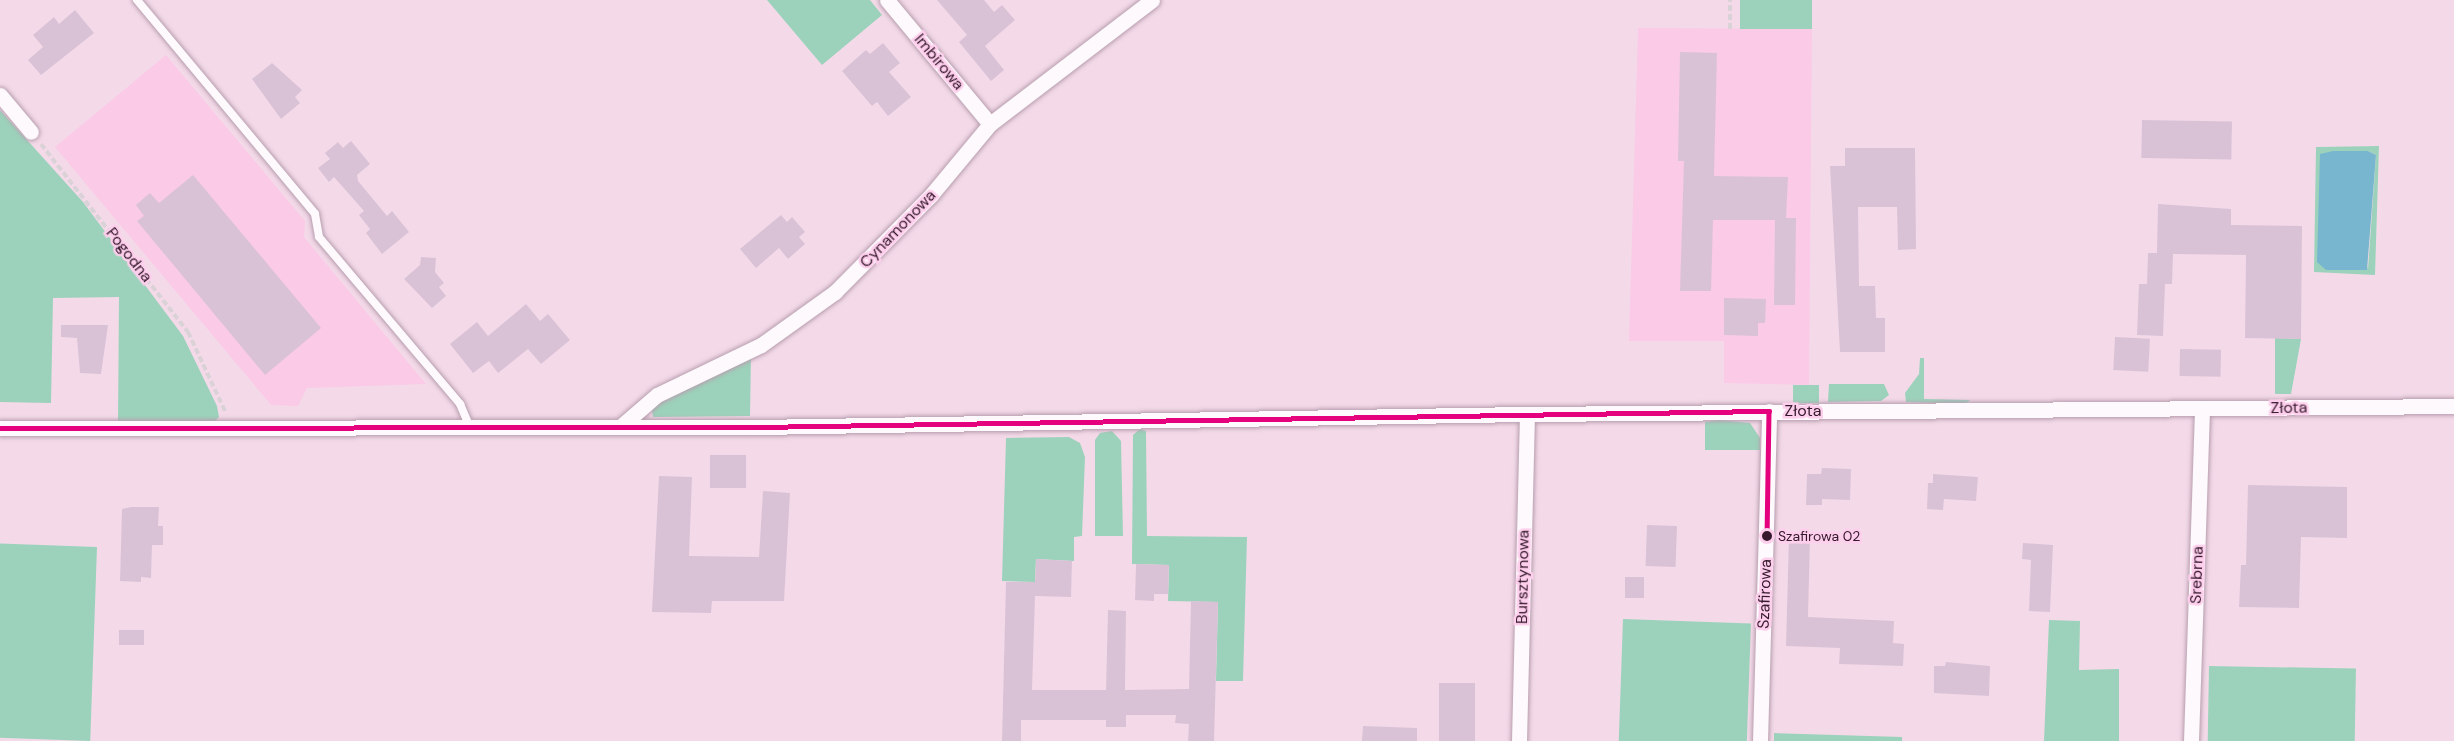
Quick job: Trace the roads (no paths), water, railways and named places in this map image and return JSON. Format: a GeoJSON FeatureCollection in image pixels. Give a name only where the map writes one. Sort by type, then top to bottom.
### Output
{"type":"FeatureCollection","features":[{"type":"Feature","properties":{"kind":"street","name":"Imbirowa"},"geometry":{"type":"LineString","coordinates":[[887,0],[990,124]]}},
{"type":"Feature","properties":{"kind":"street","name":"Cynamonowa"},"geometry":{"type":"LineString","coordinates":[[620,427],[657,395],[760,345],[835,292],[931,195],[990,124],[1152,0]]}},
{"type":"Feature","properties":{"kind":"street"},"geometry":{"type":"LineString","coordinates":[[0,95],[31,132]]}},
{"type":"Feature","properties":{"kind":"street","name":"Złota"},"geometry":{"type":"LineString","coordinates":[[0,428],[470,429],[1769,411],[2454,406]]}},
{"type":"Feature","properties":{"kind":"street","name":"Srebrna"},"geometry":{"type":"LineString","coordinates":[[2191,741],[2202,409]]}},
{"type":"Feature","properties":{"kind":"street","name":"Szafirowa"},"geometry":{"type":"LineString","coordinates":[[1760,741],[1769,411]]}},
{"type":"Feature","properties":{"kind":"street","name":"Bursztynowa"},"geometry":{"type":"LineString","coordinates":[[1519,741],[1527,414]]}},
{"type":"Feature","properties":{"kind":"lane"},"geometry":{"type":"LineString","coordinates":[[136,0],[315,214],[319,237],[460,404],[470,429]]}},
{"type":"Feature","properties":{"kind":"water"},"geometry":{"type":"Polygon","coordinates":[[[2333,151],[2368,151],[2376,155],[2367,270],[2326,270],[2317,262],[2320,154],[2333,151]]]}},
{"type":"Feature","properties":{"kind":"place","name":"Szafirowa 02"},"geometry":{"type":"Point","coordinates":[1767,536]}}]}
